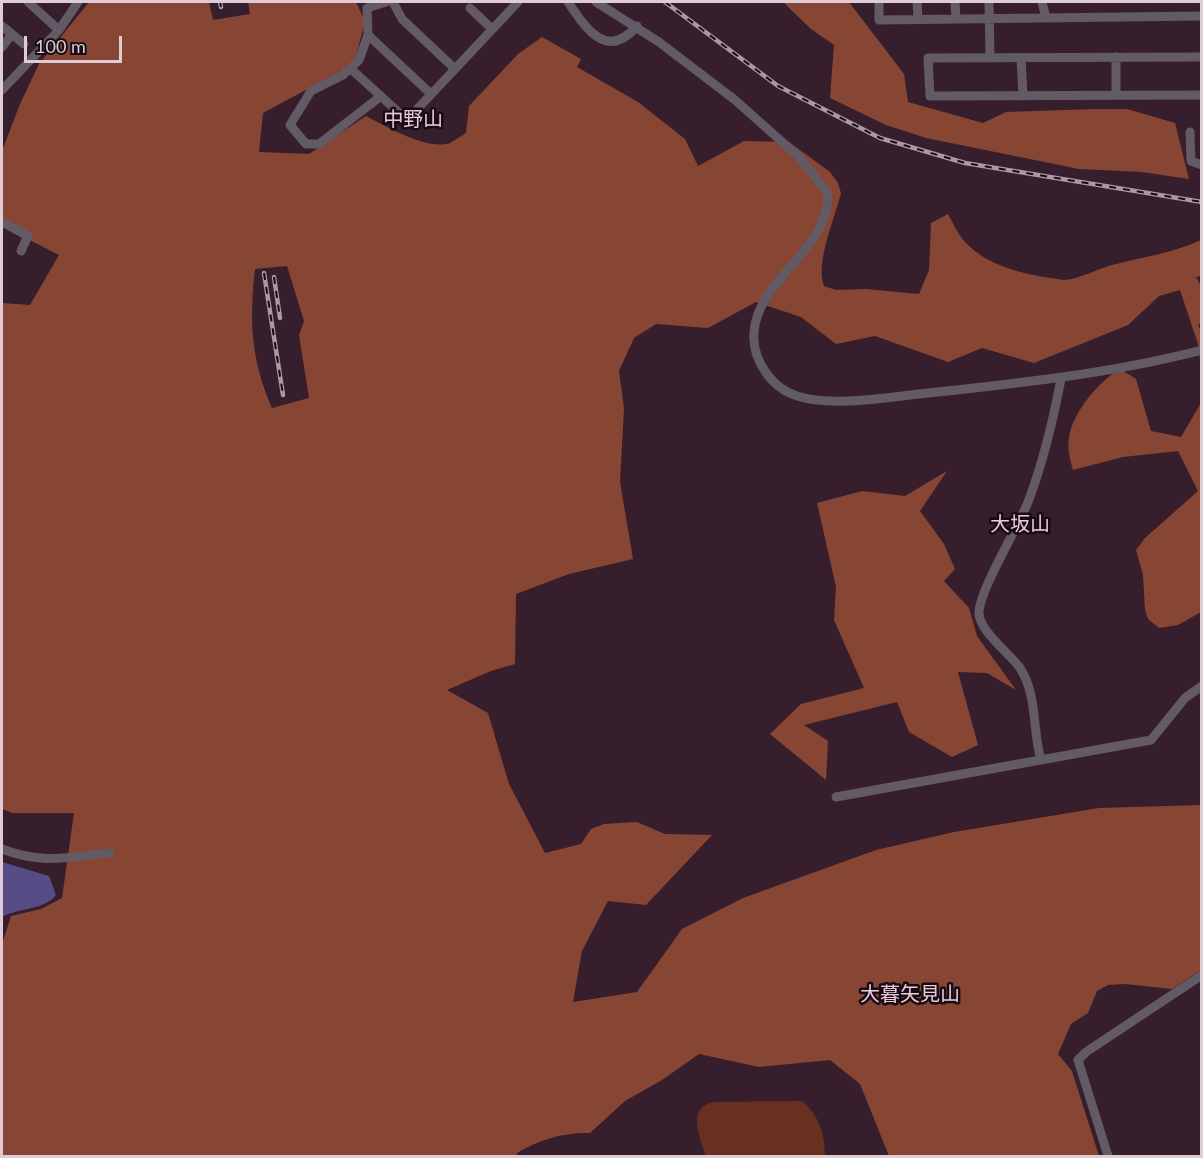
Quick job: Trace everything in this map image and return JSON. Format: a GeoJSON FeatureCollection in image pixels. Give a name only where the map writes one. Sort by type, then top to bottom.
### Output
{"type":"FeatureCollection","features":[{"type":"Feature","properties":{"kind":"street"},"geometry":{"type":"LineString","coordinates":[[28,2],[59,30]]}},
{"type":"Feature","properties":{"kind":"street"},"geometry":{"type":"LineString","coordinates":[[2,90],[59,30],[78,2]]}},
{"type":"Feature","properties":{"kind":"street"},"geometry":{"type":"LineString","coordinates":[[381,96],[319,144],[306,144],[290,125],[302,104],[319,85],[351,69],[359,60],[368,35],[367,8],[386,2]]}},
{"type":"Feature","properties":{"kind":"street"},"geometry":{"type":"LineString","coordinates":[[393,2],[402,19],[455,69]]}},
{"type":"Feature","properties":{"kind":"street"},"geometry":{"type":"LineString","coordinates":[[351,69],[407,120],[518,2]]}},
{"type":"Feature","properties":{"kind":"street"},"geometry":{"type":"LineString","coordinates":[[568,2],[600,39],[615,42],[626,39],[637,26]]}},
{"type":"Feature","properties":{"kind":"street"},"geometry":{"type":"LineString","coordinates":[[596,2],[637,26],[770,130],[798,156],[827,192],[826,216],[763,303],[755,325],[753,335],[760,360],[766,374],[780,388],[796,396],[813,399],[854,400],[1061,379],[1202,350]]}},
{"type":"Feature","properties":{"kind":"street"},"geometry":{"type":"LineString","coordinates":[[879,2],[879,20],[1202,16]]}},
{"type":"Feature","properties":{"kind":"street"},"geometry":{"type":"LineString","coordinates":[[917,2],[918,19]]}},
{"type":"Feature","properties":{"kind":"street"},"geometry":{"type":"LineString","coordinates":[[955,2],[956,18]]}},
{"type":"Feature","properties":{"kind":"street"},"geometry":{"type":"LineString","coordinates":[[989,2],[990,57]]}},
{"type":"Feature","properties":{"kind":"street"},"geometry":{"type":"LineString","coordinates":[[1041,2],[1046,18]]}},
{"type":"Feature","properties":{"kind":"street"},"geometry":{"type":"LineString","coordinates":[[470,8],[492,29]]}},
{"type":"Feature","properties":{"kind":"street"},"geometry":{"type":"LineString","coordinates":[[2,26],[24,44]]}},
{"type":"Feature","properties":{"kind":"street"},"geometry":{"type":"LineString","coordinates":[[2,47],[12,34]]}},
{"type":"Feature","properties":{"kind":"street"},"geometry":{"type":"LineString","coordinates":[[368,35],[431,94]]}},
{"type":"Feature","properties":{"kind":"street"},"geometry":{"type":"LineString","coordinates":[[1116,57],[1116,95]]}},
{"type":"Feature","properties":{"kind":"street"},"geometry":{"type":"LineString","coordinates":[[1202,57],[928,58],[930,96],[1202,94]]}},
{"type":"Feature","properties":{"kind":"street"},"geometry":{"type":"LineString","coordinates":[[1021,58],[1023,96]]}},
{"type":"Feature","properties":{"kind":"street"},"geometry":{"type":"LineString","coordinates":[[1190,132],[1191,161],[1202,165]]}},
{"type":"Feature","properties":{"kind":"street"},"geometry":{"type":"LineString","coordinates":[[2,222],[28,236],[21,251]]}},
{"type":"Feature","properties":{"kind":"street"},"geometry":{"type":"LineString","coordinates":[[1041,760],[1035,740],[1033,702],[1027,683],[1020,669],[989,632],[979,616],[981,603],[994,572],[1012,541],[1028,501],[1045,447],[1061,379]]}},
{"type":"Feature","properties":{"kind":"street"},"geometry":{"type":"LineString","coordinates":[[836,797],[1151,740],[1185,698],[1202,686]]}},
{"type":"Feature","properties":{"kind":"street"},"geometry":{"type":"LineString","coordinates":[[2,849],[27,859],[51,860],[110,853]]}},
{"type":"Feature","properties":{"kind":"street"},"geometry":{"type":"LineString","coordinates":[[1108,1156],[1078,1060],[1086,1052],[1202,975]]}},
{"type":"Feature","properties":{"kind":"shaded area"},"geometry":{"type":"Polygon","coordinates":[[[89,2],[209,2],[213,20],[250,14],[248,2],[356,2],[365,21],[354,64],[263,113],[259,152],[309,154],[366,116],[419,141],[441,145],[450,143],[466,133],[469,106],[518,54],[542,37],[581,59],[577,67],[638,102],[685,139],[698,166],[744,141],[789,142],[830,172],[838,183],[841,193],[824,253],[822,276],[824,286],[836,290],[866,289],[919,294],[929,270],[931,223],[948,214],[965,242],[986,259],[1024,273],[1064,280],[1112,265],[1169,252],[1201,240],[1201,276],[1196,277],[1201,286],[1201,322],[1198,326],[1201,330],[1201,368],[1198,344],[1180,290],[1159,296],[1128,325],[1034,363],[982,348],[948,362],[875,336],[836,344],[801,317],[756,302],[708,328],[656,324],[634,338],[619,371],[624,408],[620,482],[633,559],[569,574],[516,594],[515,664],[491,671],[447,690],[488,713],[509,784],[545,853],[581,844],[591,829],[604,824],[637,822],[665,834],[712,835],[646,905],[608,901],[582,951],[573,1002],[637,992],[682,929],[743,898],[876,850],[954,832],[1099,808],[1201,805],[1201,970],[1172,989],[1125,984],[1108,985],[1097,991],[1088,1013],[1071,1024],[1058,1054],[1072,1071],[1099,1156],[889,1156],[860,1084],[830,1060],[759,1067],[699,1054],[662,1080],[625,1101],[590,1133],[571,1134],[542,1141],[525,1148],[517,1153],[517,1156],[2,1156],[2,944],[11,916],[41,909],[62,898],[74,813],[12,813],[2,809],[2,303],[30,305],[59,255],[2,226],[2,151],[20,104],[39,64],[89,2]],[[287,266],[255,269],[252,306],[253,340],[260,373],[272,408],[309,398],[299,335],[304,321],[287,266]]]}},
{"type":"Feature","properties":{"kind":"shaded area"},"geometry":{"type":"Polygon","coordinates":[[[783,2],[849,2],[904,74],[908,102],[983,123],[1006,112],[1127,109],[1175,123],[1189,179],[1142,172],[1079,169],[926,138],[886,125],[830,98],[834,45],[811,29],[783,2]]]}},
{"type":"Feature","properties":{"kind":"shaded area"},"geometry":{"type":"Polygon","coordinates":[[[1120,369],[1136,379],[1151,431],[1181,437],[1201,403],[1201,612],[1178,625],[1159,628],[1148,619],[1145,610],[1143,575],[1136,550],[1145,538],[1198,491],[1178,451],[1123,457],[1073,470],[1070,458],[1068,446],[1071,427],[1081,408],[1104,381],[1120,369]]]}},
{"type":"Feature","properties":{"kind":"shaded area"},"geometry":{"type":"Polygon","coordinates":[[[947,471],[920,511],[944,544],[955,569],[944,581],[969,608],[977,636],[1016,690],[987,673],[958,672],[978,745],[952,757],[909,732],[897,702],[804,725],[828,741],[826,780],[770,734],[801,704],[864,688],[834,620],[836,587],[817,503],[862,491],[905,496],[947,471]]]}},
{"type":"Feature","properties":{"kind":"shaded area"},"geometry":{"type":"Polygon","coordinates":[[[2,862],[49,876],[56,895],[45,904],[2,917],[2,862]]]}},
{"type":"Feature","properties":{"kind":"shaded area"},"geometry":{"type":"Polygon","coordinates":[[[802,1101],[813,1113],[820,1126],[825,1156],[706,1156],[697,1123],[698,1115],[706,1104],[802,1101]]]}},
{"type":"Feature","properties":{"kind":"railway"},"geometry":{"type":"LineString","coordinates":[[220,2],[221,7]]}},
{"type":"Feature","properties":{"kind":"railway"},"geometry":{"type":"LineString","coordinates":[[665,2],[778,86],[880,138],[965,163],[1202,202]]}},
{"type":"Feature","properties":{"kind":"railway"},"geometry":{"type":"LineString","coordinates":[[264,273],[283,395]]}},
{"type":"Feature","properties":{"kind":"railway"},"geometry":{"type":"LineString","coordinates":[[274,277],[280,318]]}},
{"type":"Feature","properties":{"kind":"district","name":"中野山"},"geometry":{"type":"Point","coordinates":[413,120]}},
{"type":"Feature","properties":{"kind":"district","name":"大坂山"},"geometry":{"type":"Point","coordinates":[1020,525]}},
{"type":"Feature","properties":{"kind":"district","name":"大暮矢見山"},"geometry":{"type":"Point","coordinates":[910,995]}}]}
